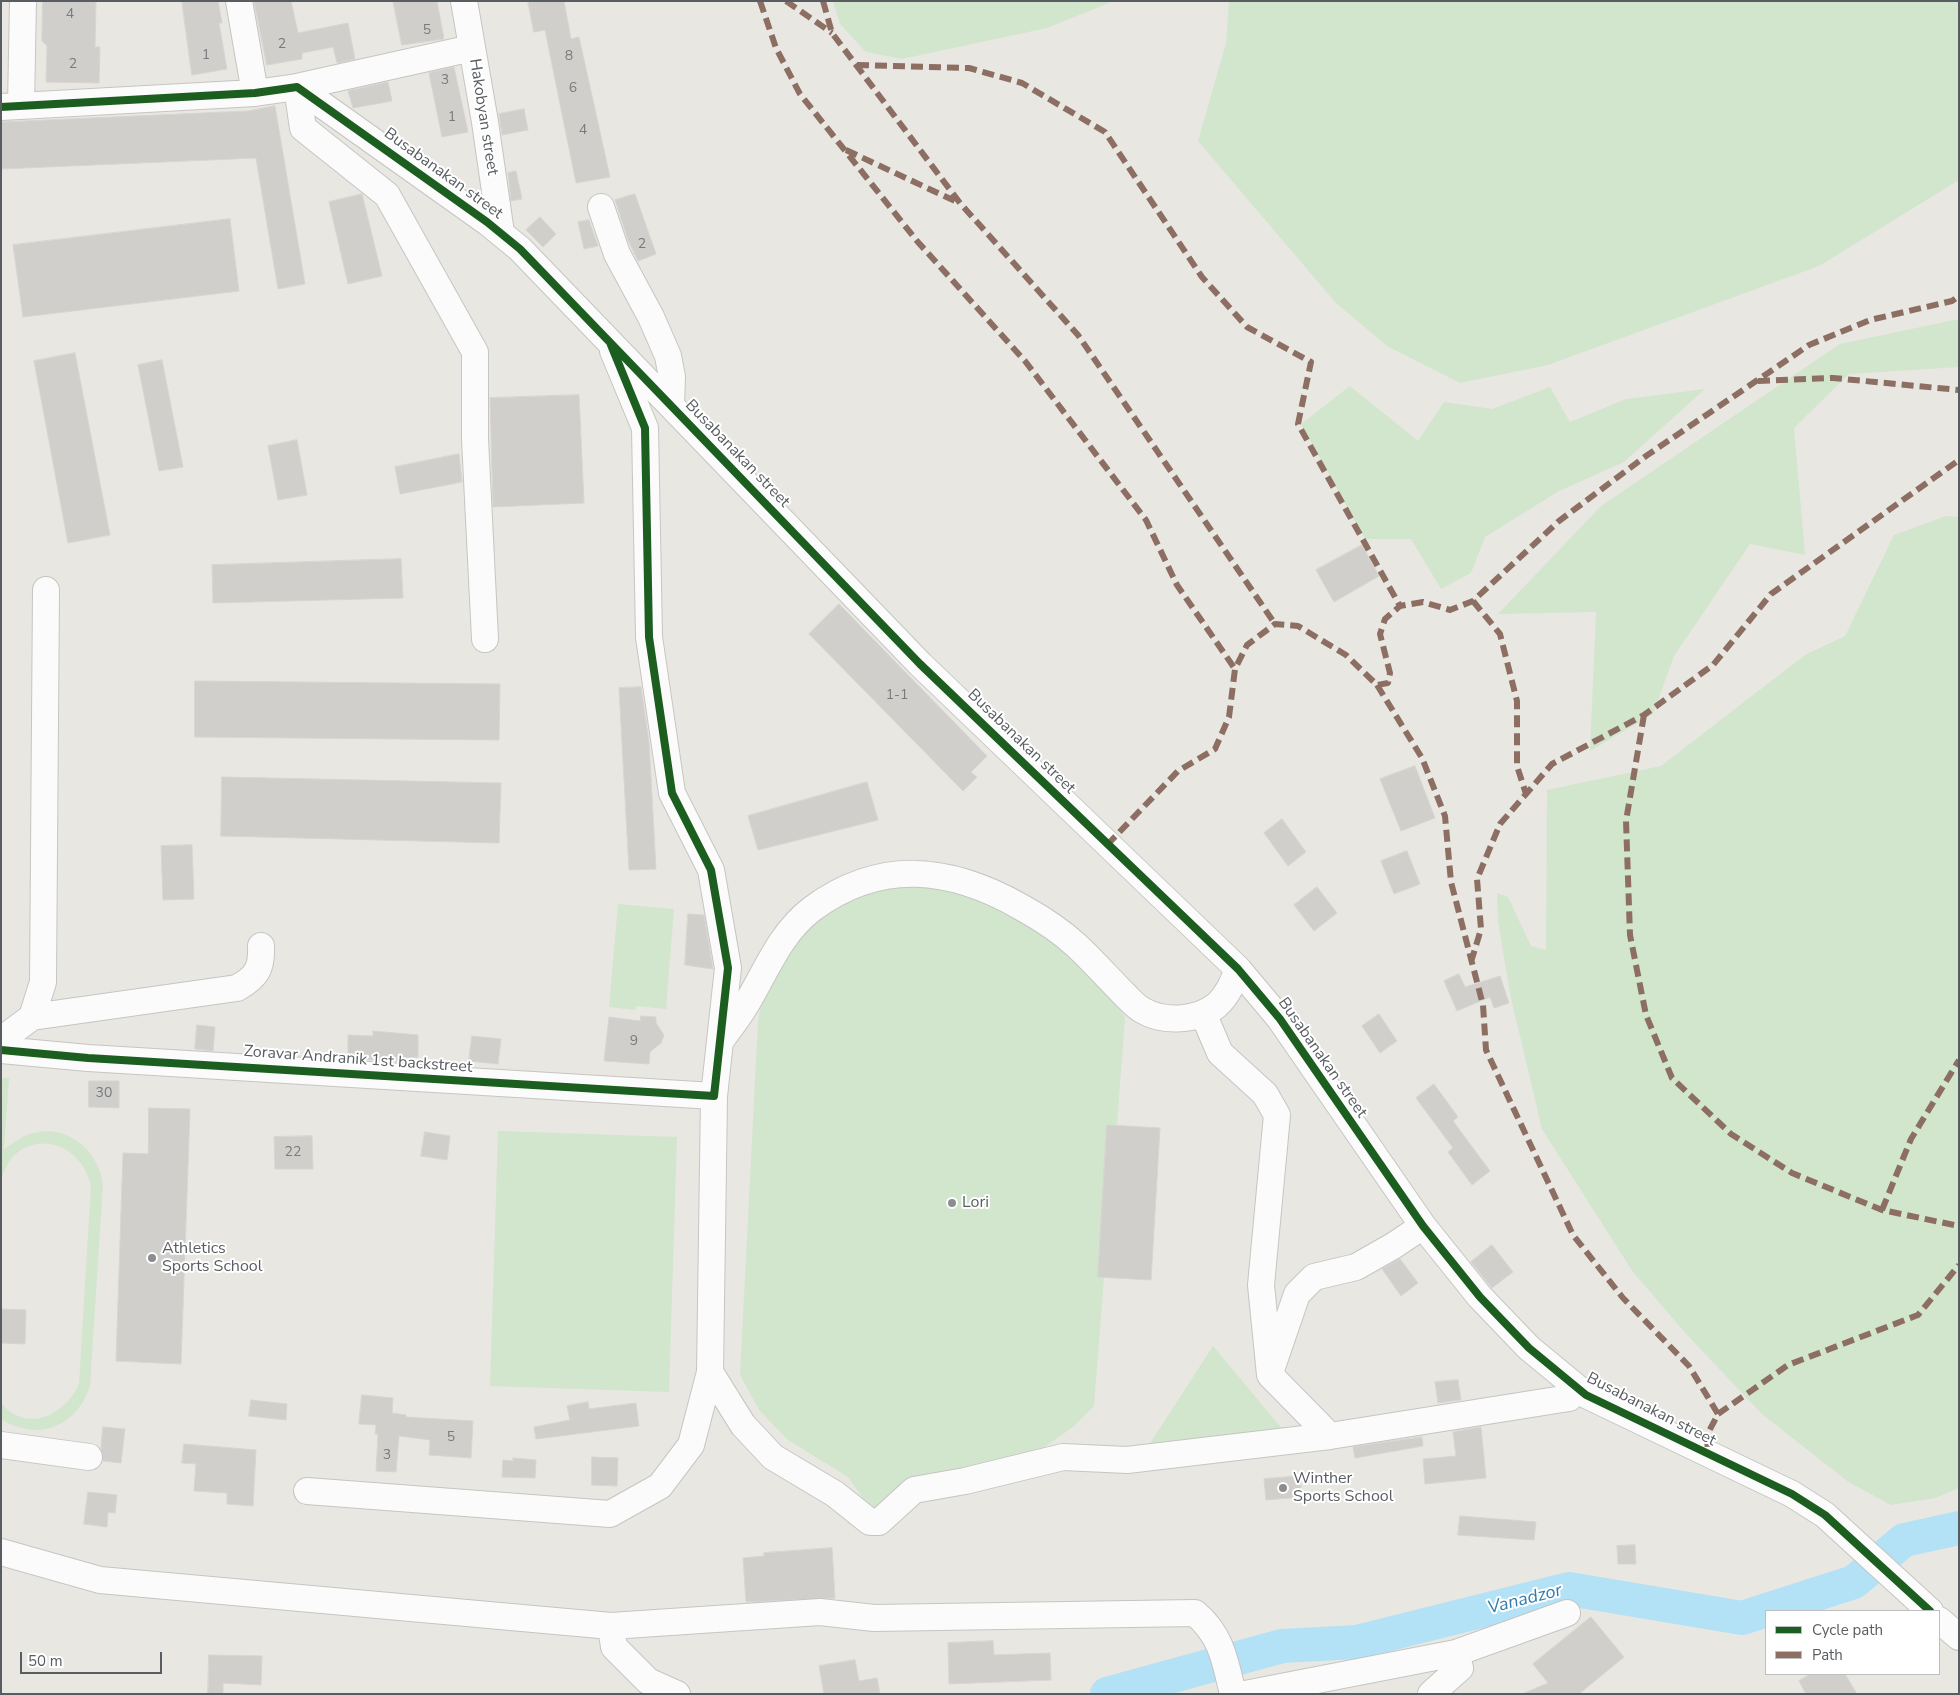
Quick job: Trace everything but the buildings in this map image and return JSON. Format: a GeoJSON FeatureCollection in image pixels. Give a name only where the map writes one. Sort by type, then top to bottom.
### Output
{"type":"FeatureCollection","features":[{"type":"Feature","properties":{"kind":"street"},"geometry":{"type":"LineString","coordinates":[[23,1],[11,107],[255,93],[297,87],[472,48]]}},
{"type":"Feature","properties":{"kind":"street"},"geometry":{"type":"LineString","coordinates":[[239,1],[255,93]]}},
{"type":"Feature","properties":{"kind":"street","name":"Hakobyan street"},"geometry":{"type":"LineString","coordinates":[[464,1],[501,233]]}},
{"type":"Feature","properties":{"kind":"street"},"geometry":{"type":"LineString","coordinates":[[297,87],[303,128],[387,195],[475,352],[475,439],[486,639]]}},
{"type":"Feature","properties":{"kind":"street","name":"Busabanakan street"},"geometry":{"type":"LineString","coordinates":[[297,87],[501,233],[520,249],[920,664],[1238,969],[1280,1020],[1422,1226],[1480,1298],[1529,1348],[1586,1395],[1792,1494],[1825,1515],[1928,1610]]}},
{"type":"Feature","properties":{"kind":"street"},"geometry":{"type":"LineString","coordinates":[[601,207],[618,254],[668,356],[672,377],[671,405]]}},
{"type":"Feature","properties":{"kind":"street"},"geometry":{"type":"LineString","coordinates":[[307,1491],[610,1514],[660,1486],[692,1445],[710,1372],[714,1096],[728,968],[711,870],[672,793],[649,636],[645,428],[610,341]]}},
{"type":"Feature","properties":{"kind":"street"},"geometry":{"type":"LineString","coordinates":[[32,1016],[43,982],[46,590]]}},
{"type":"Feature","properties":{"kind":"street"},"geometry":{"type":"LineString","coordinates":[[720,1042],[744,1008],[786,936],[811,910],[844,889],[890,875],[929,873],[973,884],[1043,919],[1076,945],[1141,1010],[1163,1018],[1183,1018],[1203,1013],[1217,1004],[1230,989],[1238,969]]}},
{"type":"Feature","properties":{"kind":"street"},"geometry":{"type":"LineString","coordinates":[[1,1040],[32,1016],[237,988],[252,980],[262,961],[261,946]]}},
{"type":"Feature","properties":{"kind":"street"},"geometry":{"type":"LineString","coordinates":[[1203,1013],[1220,1053],[1265,1094],[1277,1115],[1261,1285],[1270,1375],[1330,1436]]}},
{"type":"Feature","properties":{"kind":"street","name":"Zoravar Andranik 1st backstreet"},"geometry":{"type":"LineString","coordinates":[[1,1050],[88,1058],[714,1096]]}},
{"type":"Feature","properties":{"kind":"street"},"geometry":{"type":"LineString","coordinates":[[1270,1375],[1298,1294],[1314,1277],[1356,1267],[1422,1226]]}},
{"type":"Feature","properties":{"kind":"street"},"geometry":{"type":"LineString","coordinates":[[710,1372],[743,1425],[773,1457],[834,1494],[870,1522],[879,1522],[914,1490],[965,1481],[1063,1457],[1128,1460],[1330,1436],[1569,1398]]}},
{"type":"Feature","properties":{"kind":"street"},"geometry":{"type":"LineString","coordinates":[[1,1445],[89,1457]]}},
{"type":"Feature","properties":{"kind":"street"},"geometry":{"type":"LineString","coordinates":[[1,1552],[100,1580],[612,1626],[820,1612],[874,1618],[1195,1613],[1211,1627],[1222,1649],[1231,1684]]}},
{"type":"Feature","properties":{"kind":"street"},"geometry":{"type":"LineString","coordinates":[[1245,1694],[1456,1653],[1567,1613]]}},
{"type":"Feature","properties":{"kind":"street"},"geometry":{"type":"LineString","coordinates":[[612,1626],[614,1647],[648,1681],[677,1694]]}},
{"type":"Feature","properties":{"kind":"street"},"geometry":{"type":"LineString","coordinates":[[1431,1694],[1460,1668],[1456,1653]]}},
{"type":"Feature","properties":{"kind":"green space"},"geometry":{"type":"Polygon","coordinates":[[[833,1],[1114,1],[1047,28],[902,59],[866,52],[840,24],[833,1]]]}},
{"type":"Feature","properties":{"kind":"green space"},"geometry":{"type":"Polygon","coordinates":[[[1229,1],[1959,1],[1959,180],[1819,266],[1548,365],[1460,383],[1387,346],[1335,302],[1198,141],[1226,43],[1229,1]]]}},
{"type":"Feature","properties":{"kind":"green space"},"geometry":{"type":"Polygon","coordinates":[[[1959,319],[1959,367],[1849,374],[1794,428],[1805,555],[1750,544],[1674,656],[1653,714],[1590,751],[1596,612],[1498,614],[1601,506],[1840,344],[1959,319]]]}},
{"type":"Feature","properties":{"kind":"green space"},"geometry":{"type":"Polygon","coordinates":[[[1350,386],[1418,441],[1444,402],[1492,409],[1550,387],[1570,422],[1626,399],[1705,389],[1624,462],[1559,491],[1485,537],[1471,573],[1441,589],[1411,539],[1365,539],[1301,424],[1350,386]]]}},
{"type":"Feature","properties":{"kind":"green space"},"geometry":{"type":"Polygon","coordinates":[[[1946,516],[1959,517],[1959,1488],[1935,1498],[1891,1505],[1847,1481],[1762,1414],[1688,1336],[1633,1272],[1542,1129],[1510,994],[1498,921],[1497,893],[1508,897],[1531,946],[1546,950],[1547,790],[1661,766],[1805,655],[1845,636],[1894,535],[1946,516]]]}},
{"type":"Feature","properties":{"kind":"green space","name":"Lori"},"geometry":{"type":"Polygon","coordinates":[[[890,885],[925,886],[968,896],[1038,926],[1098,981],[1125,1017],[1117,1125],[1160,1128],[1151,1280],[1104,1278],[1094,1406],[1073,1427],[1046,1446],[875,1516],[848,1477],[788,1440],[759,1410],[740,1375],[758,1021],[763,995],[794,943],[819,917],[849,898],[890,885]]]}},
{"type":"Feature","properties":{"kind":"green space"},"geometry":{"type":"Polygon","coordinates":[[[618,904],[674,909],[666,1009],[636,1006],[635,1010],[609,1007],[618,904]]]}},
{"type":"Feature","properties":{"kind":"green space"},"geometry":{"type":"Polygon","coordinates":[[[1,1078],[9,1078],[4,1149],[24,1136],[40,1132],[66,1135],[77,1141],[94,1159],[100,1171],[103,1184],[90,1386],[84,1400],[76,1411],[66,1420],[42,1430],[29,1430],[1,1419],[1,1403],[11,1412],[22,1417],[33,1419],[44,1417],[55,1412],[65,1404],[79,1384],[91,1185],[83,1166],[71,1153],[57,1146],[42,1144],[27,1147],[14,1155],[5,1169],[1,1187],[1,1078]]]}},
{"type":"Feature","properties":{"kind":"green space"},"geometry":{"type":"Polygon","coordinates":[[[498,1131],[677,1137],[669,1392],[490,1386],[498,1131]]]}},
{"type":"Feature","properties":{"kind":"green space"},"geometry":{"type":"Polygon","coordinates":[[[1213,1346],[1284,1431],[1147,1448],[1213,1346]]]}},
{"type":"Feature","properties":{"kind":"waterway","name":"Vanadzor"},"geometry":{"type":"LineString","coordinates":[[1767,1610],[1854,1582],[1904,1540],[1959,1528]]}},
{"type":"Feature","properties":{"kind":"waterway","name":"Vanadzor"},"geometry":{"type":"LineString","coordinates":[[1107,1694],[1282,1646],[1357,1642],[1569,1589],[1742,1618],[1765,1611]]}},
{"type":"Feature","properties":{"kind":"marked path"},"geometry":{"type":"LineString","coordinates":[[760,1],[776,48],[800,94],[917,241],[1025,361],[1146,520],[1177,585],[1235,669]]}},
{"type":"Feature","properties":{"kind":"marked path"},"geometry":{"type":"LineString","coordinates":[[786,1],[832,33]]}},
{"type":"Feature","properties":{"kind":"marked path"},"geometry":{"type":"LineString","coordinates":[[823,1],[832,33],[960,203],[1078,335],[1275,624]]}},
{"type":"Feature","properties":{"kind":"marked path"},"geometry":{"type":"LineString","coordinates":[[857,65],[969,68],[1022,83],[1105,132],[1202,277],[1247,327],[1311,362],[1298,424],[1400,606]]}},
{"type":"Feature","properties":{"kind":"marked path"},"geometry":{"type":"LineString","coordinates":[[846,150],[957,202]]}},
{"type":"Feature","properties":{"kind":"marked path"},"geometry":{"type":"LineString","coordinates":[[1107,845],[1178,771],[1215,749],[1229,717],[1235,669],[1247,645],[1275,624],[1298,626],[1346,655],[1377,685],[1388,683],[1390,673],[1380,634],[1385,619],[1400,606],[1423,602],[1450,610],[1473,601],[1559,521],[1646,456],[1809,345],[1870,320],[1952,301],[1959,296]]}},
{"type":"Feature","properties":{"kind":"marked path"},"geometry":{"type":"LineString","coordinates":[[1758,381],[1833,378],[1959,390]]}},
{"type":"Feature","properties":{"kind":"marked path"},"geometry":{"type":"LineString","coordinates":[[1471,962],[1481,929],[1477,879],[1500,824],[1552,764],[1644,715],[1713,665],[1771,594],[1959,460]]}},
{"type":"Feature","properties":{"kind":"marked path"},"geometry":{"type":"LineString","coordinates":[[1473,601],[1500,634],[1517,701],[1517,766],[1526,794]]}},
{"type":"Feature","properties":{"kind":"marked path"},"geometry":{"type":"LineString","coordinates":[[1377,685],[1422,758],[1445,816],[1451,882],[1483,1005],[1486,1050],[1573,1235],[1623,1298],[1689,1366],[1718,1414],[1707,1435],[1708,1455]]}},
{"type":"Feature","properties":{"kind":"marked path"},"geometry":{"type":"LineString","coordinates":[[1644,715],[1626,821],[1630,935],[1646,1015],[1672,1078],[1731,1134],[1792,1173],[1882,1210],[1959,1226]]}},
{"type":"Feature","properties":{"kind":"marked path"},"geometry":{"type":"LineString","coordinates":[[1882,1210],[1911,1139],[1959,1060]]}},
{"type":"Feature","properties":{"kind":"marked path"},"geometry":{"type":"LineString","coordinates":[[1718,1414],[1788,1365],[1918,1315],[1959,1265]]}},
{"type":"Feature","properties":{"kind":"cycle path"},"geometry":{"type":"LineString","coordinates":[[1,107],[255,93],[297,87],[487,222],[520,249],[920,664],[1238,969],[1280,1019],[1423,1226],[1480,1297],[1529,1348],[1586,1395],[1792,1494],[1825,1515],[1929,1610]]}},
{"type":"Feature","properties":{"kind":"cycle path"},"geometry":{"type":"LineString","coordinates":[[1,1050],[88,1058],[714,1096],[728,968],[711,870],[672,793],[649,637],[645,428],[611,345]]}},
{"type":"Feature","properties":{"kind":"place","name":"Lori"},"geometry":{"type":"Point","coordinates":[952,1203]}},
{"type":"Feature","properties":{"kind":"place","name":"Athletics Sports School"},"geometry":{"type":"Point","coordinates":[152,1258]}},
{"type":"Feature","properties":{"kind":"place","name":"Winther Sports School"},"geometry":{"type":"Point","coordinates":[1283,1488]}}]}
